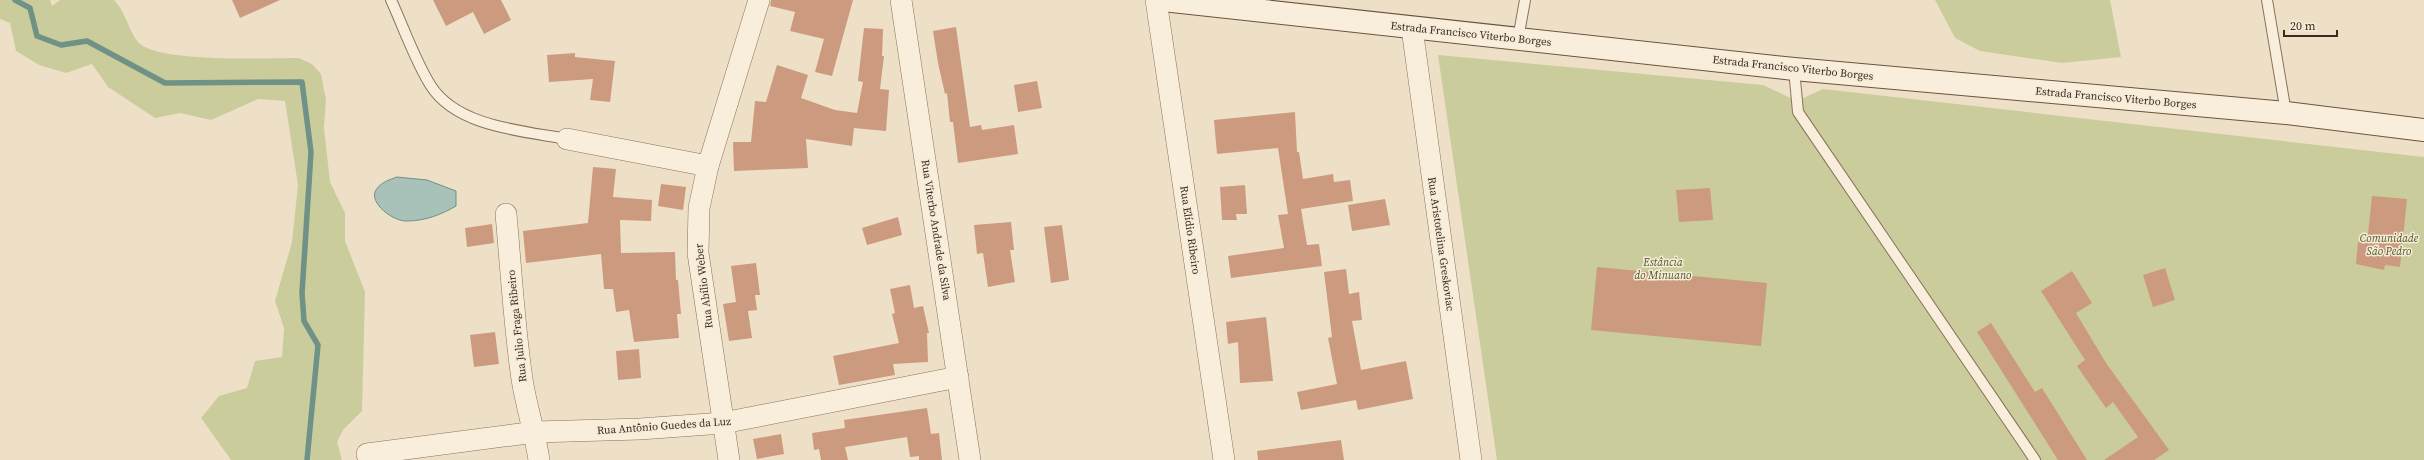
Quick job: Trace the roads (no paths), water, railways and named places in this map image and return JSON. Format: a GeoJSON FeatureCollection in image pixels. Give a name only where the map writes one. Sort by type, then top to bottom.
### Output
{"type":"FeatureCollection","features":[{"type":"Feature","properties":{"kind":"street","name":"Rua Abílio Weber"},"geometry":{"type":"LineString","coordinates":[[729,460],[698,253],[699,208],[708,166],[759,0]]}},
{"type":"Feature","properties":{"kind":"street","name":"Rua Viterbo Andrade da Silva"},"geometry":{"type":"LineString","coordinates":[[901,0],[970,460]]}},
{"type":"Feature","properties":{"kind":"street","name":"Rua Elídio Ribeiro"},"geometry":{"type":"LineString","coordinates":[[1156,0],[1224,460]]}},
{"type":"Feature","properties":{"kind":"street","name":"Estrada Francisco Viterbo Borges"},"geometry":{"type":"LineString","coordinates":[[1163,0],[1213,3],[1412,28],[1794,69],[2286,114],[2424,130]]}},
{"type":"Feature","properties":{"kind":"street","name":"Rua Aristotelina Greskoviac"},"geometry":{"type":"LineString","coordinates":[[1412,28],[1471,460]]}},
{"type":"Feature","properties":{"kind":"street"},"geometry":{"type":"LineString","coordinates":[[567,139],[708,166]]}},
{"type":"Feature","properties":{"kind":"street","name":"Rua Julio Fraga Ribeiro"},"geometry":{"type":"LineString","coordinates":[[506,214],[518,354],[524,388],[535,432],[539,460]]}},
{"type":"Feature","properties":{"kind":"street","name":"Rua Antônio Guedes da Luz"},"geometry":{"type":"LineString","coordinates":[[367,454],[420,454],[535,432],[640,429],[723,423],[958,377]]}},
{"type":"Feature","properties":{"kind":"lane"},"geometry":{"type":"LineString","coordinates":[[391,0],[431,87],[447,103],[479,122],[567,139]]}},
{"type":"Feature","properties":{"kind":"lane"},"geometry":{"type":"LineString","coordinates":[[1518,39],[1525,0]]}},
{"type":"Feature","properties":{"kind":"lane"},"geometry":{"type":"LineString","coordinates":[[2267,0],[2286,114]]}},
{"type":"Feature","properties":{"kind":"lane"},"geometry":{"type":"LineString","coordinates":[[1794,69],[1798,112],[2035,460]]}},
{"type":"Feature","properties":{"kind":"water"},"geometry":{"type":"Polygon","coordinates":[[[397,177],[427,180],[456,191],[456,206],[438,215],[420,220],[407,221],[389,215],[379,206],[375,195],[376,190],[380,185],[397,177]]]}},
{"type":"Feature","properties":{"kind":"waterway"},"geometry":{"type":"LineString","coordinates":[[15,0],[30,8],[37,36],[61,45],[87,41],[165,83],[302,82],[311,152],[302,293],[304,321],[318,345],[307,460]]}},
{"type":"Feature","properties":{"kind":"park label","name":"Comunidade São Pedro"},"geometry":{"type":"Point","coordinates":[2389,244]}},
{"type":"Feature","properties":{"kind":"park label","name":"Estância do Minuano"},"geometry":{"type":"Point","coordinates":[1663,268]}}]}
